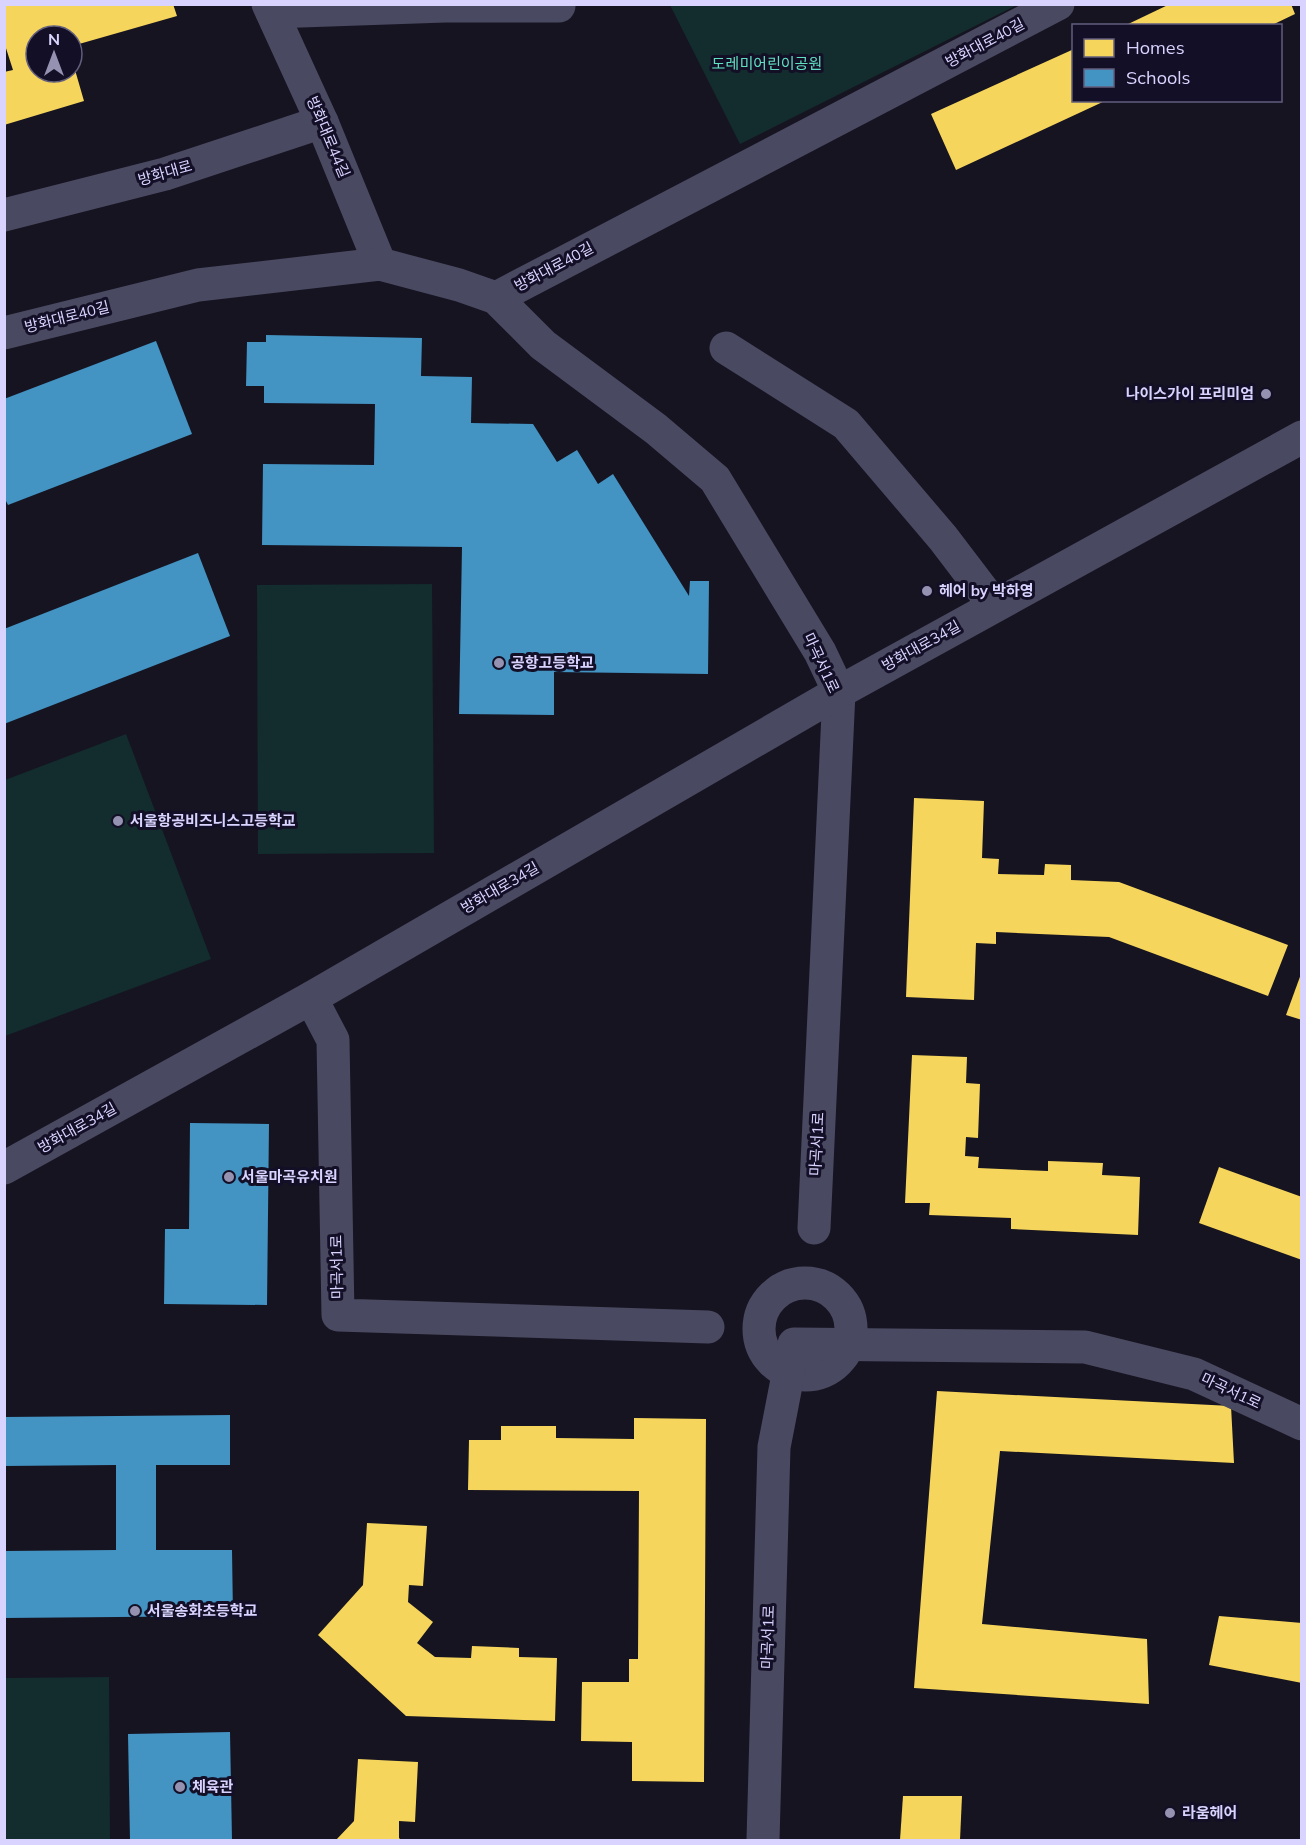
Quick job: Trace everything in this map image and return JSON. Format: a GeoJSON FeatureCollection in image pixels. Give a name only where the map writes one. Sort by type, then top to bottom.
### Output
{"type":"FeatureCollection","features":[{"type":"Feature","properties":{"kind":"street","name":"방화대로40길"},"geometry":{"type":"LineString","coordinates":[[4,333],[198,285],[380,264],[459,285],[496,298],[1058,4]]}},
{"type":"Feature","properties":{"kind":"street","name":"방화대로44길"},"geometry":{"type":"LineString","coordinates":[[380,264],[322,122],[270,8],[559,6]]}},
{"type":"Feature","properties":{"kind":"street","name":"방화대로"},"geometry":{"type":"LineString","coordinates":[[4,215],[165,174],[322,122]]}},
{"type":"Feature","properties":{"kind":"street","name":"마곡서1로"},"geometry":{"type":"LineString","coordinates":[[496,298],[543,345],[656,429],[715,479],[820,652],[838,692],[814,1228]]}},
{"type":"Feature","properties":{"kind":"street"},"geometry":{"type":"LineString","coordinates":[[726,348],[846,424],[943,537],[994,605]]}},
{"type":"Feature","properties":{"kind":"street","name":"방화대로34길"},"geometry":{"type":"LineString","coordinates":[[4,1168],[310,998],[838,692],[1302,437]]}},
{"type":"Feature","properties":{"kind":"street","name":"마곡서1로"},"geometry":{"type":"LineString","coordinates":[[310,998],[333,1040],[338,1315],[708,1327]]}},
{"type":"Feature","properties":{"kind":"street","name":"마곡서1로"},"geometry":{"type":"LineString","coordinates":[[763,1840],[774,1447],[794,1344],[1085,1347],[1194,1374],[1302,1424]]}},
{"type":"Feature","properties":{"kind":"green space","name":"도레미어린이공원"},"geometry":{"type":"Polygon","coordinates":[[[670,5],[1017,5],[740,144],[670,5]]]}},
{"type":"Feature","properties":{"kind":"green space"},"geometry":{"type":"Polygon","coordinates":[[[432,584],[434,853],[258,854],[257,585],[432,584]]]}},
{"type":"Feature","properties":{"kind":"green space"},"geometry":{"type":"Polygon","coordinates":[[[126,734],[211,959],[5,1036],[5,780],[126,734]]]}},
{"type":"Feature","properties":{"kind":"green space"},"geometry":{"type":"Polygon","coordinates":[[[109,1677],[110,1840],[5,1840],[5,1678],[109,1677]]]}},
{"type":"Feature","properties":{"kind":"building: Homes"},"geometry":{"type":"Polygon","coordinates":[[[4,4],[173,4],[177,16],[84,43],[84,24],[24,24],[24,84],[79,84],[84,101],[4,125],[4,72],[13,70],[4,42],[4,4]]]}},
{"type":"Feature","properties":{"kind":"building: Homes"},"geometry":{"type":"Polygon","coordinates":[[[1170,4],[1291,4],[1295,14],[1274,24],[1128,24],[1170,4]]]}},
{"type":"Feature","properties":{"kind":"building: Homes"},"geometry":{"type":"Polygon","coordinates":[[[1072,50],[1072,102],[1103,102],[956,170],[931,114],[1072,50]]]}},
{"type":"Feature","properties":{"kind":"building: Homes"},"geometry":{"type":"Polygon","coordinates":[[[914,798],[984,801],[982,858],[999,859],[998,874],[1044,875],[1045,864],[1071,865],[1071,880],[1119,882],[1288,945],[1268,996],[1109,937],[996,932],[996,944],[976,943],[974,1000],[906,997],[914,798]]]}},
{"type":"Feature","properties":{"kind":"building: Homes"},"geometry":{"type":"Polygon","coordinates":[[[1302,974],[1302,1020],[1286,1015],[1302,974]]]}},
{"type":"Feature","properties":{"kind":"building: Homes"},"geometry":{"type":"Polygon","coordinates":[[[912,1055],[967,1057],[966,1083],[980,1084],[978,1138],[966,1137],[965,1156],[979,1157],[978,1168],[1048,1171],[1048,1161],[1103,1163],[1102,1175],[1140,1177],[1138,1235],[1011,1229],[1011,1218],[929,1215],[930,1203],[905,1203],[912,1055]]]}},
{"type":"Feature","properties":{"kind":"building: Homes"},"geometry":{"type":"Polygon","coordinates":[[[1219,1167],[1302,1197],[1302,1260],[1199,1223],[1219,1167]]]}},
{"type":"Feature","properties":{"kind":"building: Homes"},"geometry":{"type":"Polygon","coordinates":[[[937,1391],[1231,1406],[1234,1463],[1000,1451],[982,1624],[1147,1639],[1149,1704],[914,1688],[937,1391]]]}},
{"type":"Feature","properties":{"kind":"building: Homes"},"geometry":{"type":"Polygon","coordinates":[[[634,1418],[706,1419],[704,1782],[632,1781],[632,1742],[581,1741],[582,1682],[629,1682],[629,1659],[638,1659],[639,1491],[468,1490],[469,1440],[501,1440],[501,1426],[556,1426],[556,1438],[634,1439],[634,1418]]]}},
{"type":"Feature","properties":{"kind":"building: Homes"},"geometry":{"type":"Polygon","coordinates":[[[367,1523],[427,1526],[423,1586],[409,1585],[408,1602],[433,1622],[417,1643],[435,1657],[471,1658],[472,1646],[519,1648],[519,1657],[557,1658],[555,1721],[406,1716],[318,1635],[363,1585],[367,1523]]]}},
{"type":"Feature","properties":{"kind":"building: Homes"},"geometry":{"type":"Polygon","coordinates":[[[1219,1616],[1302,1623],[1302,1683],[1209,1665],[1219,1616]]]}},
{"type":"Feature","properties":{"kind":"building: Homes"},"geometry":{"type":"Polygon","coordinates":[[[358,1759],[418,1762],[415,1822],[399,1821],[401,1840],[336,1840],[354,1821],[358,1759]]]}},
{"type":"Feature","properties":{"kind":"building: Homes"},"geometry":{"type":"Polygon","coordinates":[[[903,1796],[962,1796],[960,1840],[900,1840],[903,1796]]]}},
{"type":"Feature","properties":{"kind":"building: Schools"},"geometry":{"type":"Polygon","coordinates":[[[266,335],[422,338],[421,376],[472,377],[471,423],[533,424],[557,462],[577,450],[598,484],[613,474],[689,596],[690,581],[709,581],[708,674],[554,672],[554,715],[459,714],[462,547],[262,545],[263,464],[374,465],[375,404],[264,403],[264,386],[246,386],[247,342],[266,342],[266,335]]]}},
{"type":"Feature","properties":{"kind":"building: Schools"},"geometry":{"type":"Polygon","coordinates":[[[156,341],[192,434],[8,505],[4,497],[4,399],[156,341]]]}},
{"type":"Feature","properties":{"kind":"building: Schools"},"geometry":{"type":"Polygon","coordinates":[[[198,553],[230,636],[4,724],[4,629],[198,553]]]}},
{"type":"Feature","properties":{"kind":"building: Schools","name":"서울마곡유치원"},"geometry":{"type":"Polygon","coordinates":[[[190,1123],[269,1124],[267,1305],[164,1304],[165,1229],[189,1229],[190,1123]]]}},
{"type":"Feature","properties":{"kind":"building: Schools","name":"서울송화초등학교"},"geometry":{"type":"Polygon","coordinates":[[[230,1415],[230,1465],[156,1465],[156,1550],[232,1550],[233,1616],[4,1618],[4,1551],[116,1550],[116,1465],[4,1466],[4,1417],[230,1415]]]}},
{"type":"Feature","properties":{"kind":"building: Schools","name":"체육관"},"geometry":{"type":"Polygon","coordinates":[[[230,1732],[232,1840],[130,1840],[128,1734],[230,1732]]]}},
{"type":"Feature","properties":{"kind":"place","name":"나이스가이 프리미엄"},"geometry":{"type":"Point","coordinates":[1266,394]}},
{"type":"Feature","properties":{"kind":"place","name":"헤어 by 박하영"},"geometry":{"type":"Point","coordinates":[927,591]}},
{"type":"Feature","properties":{"kind":"place","name":"공항고등학교"},"geometry":{"type":"Point","coordinates":[499,663]}},
{"type":"Feature","properties":{"kind":"place","name":"서울항공비즈니스고등학교"},"geometry":{"type":"Point","coordinates":[118,821]}},
{"type":"Feature","properties":{"kind":"place","name":"서울마곡유치원"},"geometry":{"type":"Point","coordinates":[229,1177]}},
{"type":"Feature","properties":{"kind":"place","name":"서울송화초등학교"},"geometry":{"type":"Point","coordinates":[135,1611]}},
{"type":"Feature","properties":{"kind":"place","name":"체육관"},"geometry":{"type":"Point","coordinates":[180,1787]}},
{"type":"Feature","properties":{"kind":"place","name":"라움헤어"},"geometry":{"type":"Point","coordinates":[1170,1813]}}]}
